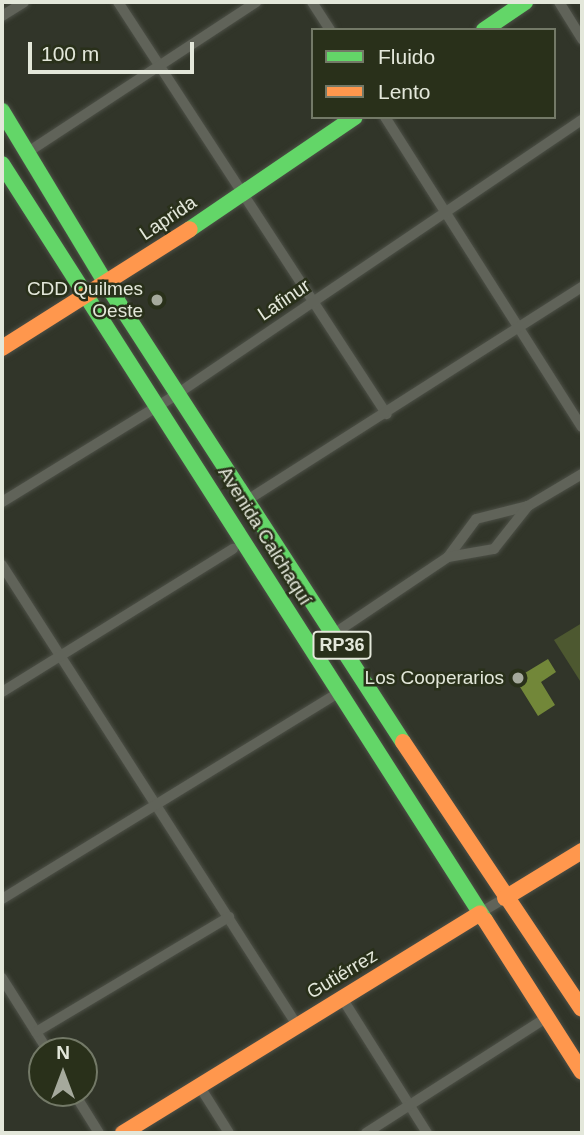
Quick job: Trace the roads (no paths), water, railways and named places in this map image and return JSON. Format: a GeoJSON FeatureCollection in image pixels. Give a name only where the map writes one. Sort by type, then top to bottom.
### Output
{"type":"FeatureCollection","features":[{"type":"Feature","properties":{"kind":"main road"},"geometry":{"type":"LineString","coordinates":[[487,28],[525,2]]}},
{"type":"Feature","properties":{"kind":"main road","name":"Avenida Calchaquí"},"geometry":{"type":"LineString","coordinates":[[2,111],[107,285],[249,499],[505,898],[582,1009]]}},
{"type":"Feature","properties":{"kind":"main road","name":"Laprida"},"geometry":{"type":"LineString","coordinates":[[2,348],[107,285],[352,119]]}},
{"type":"Feature","properties":{"kind":"main road","name":"Avenida Calchaquí"},"geometry":{"type":"LineString","coordinates":[[2,164],[8,187],[157,406],[582,1072]]}},
{"type":"Feature","properties":{"kind":"main road","name":"Gutiérrez"},"geometry":{"type":"LineString","coordinates":[[505,898],[582,850]]}},
{"type":"Feature","properties":{"kind":"main road","name":"Gutiérrez"},"geometry":{"type":"LineString","coordinates":[[123,1133],[480,913]]}},
{"type":"Feature","properties":{"kind":"street"},"geometry":{"type":"LineString","coordinates":[[2,16],[24,2]]}},
{"type":"Feature","properties":{"kind":"street"},"geometry":{"type":"LineString","coordinates":[[118,2],[387,414]]}},
{"type":"Feature","properties":{"kind":"street"},"geometry":{"type":"LineString","coordinates":[[28,152],[257,2]]}},
{"type":"Feature","properties":{"kind":"street"},"geometry":{"type":"LineString","coordinates":[[312,2],[329,28]]}},
{"type":"Feature","properties":{"kind":"street"},"geometry":{"type":"LineString","coordinates":[[559,2],[582,39]]}},
{"type":"Feature","properties":{"kind":"street"},"geometry":{"type":"LineString","coordinates":[[386,119],[582,427]]}},
{"type":"Feature","properties":{"kind":"street","name":"Lafinur"},"geometry":{"type":"LineString","coordinates":[[2,502],[179,392],[582,120]]}},
{"type":"Feature","properties":{"kind":"street"},"geometry":{"type":"LineString","coordinates":[[249,499],[387,414],[582,287]]}},
{"type":"Feature","properties":{"kind":"street"},"geometry":{"type":"LineString","coordinates":[[335,633],[448,557],[476,519],[528,506],[582,474]]}},
{"type":"Feature","properties":{"kind":"street"},"geometry":{"type":"LineString","coordinates":[[448,557],[494,549],[528,506]]}},
{"type":"Feature","properties":{"kind":"street"},"geometry":{"type":"LineString","coordinates":[[2,692],[233,549]]}},
{"type":"Feature","properties":{"kind":"street"},"geometry":{"type":"LineString","coordinates":[[2,565],[297,1025]]}},
{"type":"Feature","properties":{"kind":"street"},"geometry":{"type":"LineString","coordinates":[[2,899],[340,692]]}},
{"type":"Feature","properties":{"kind":"street","name":"Gutiérrez"},"geometry":{"type":"LineString","coordinates":[[480,913],[505,898]]}},
{"type":"Feature","properties":{"kind":"street"},"geometry":{"type":"LineString","coordinates":[[36,1032],[229,917]]}},
{"type":"Feature","properties":{"kind":"street"},"geometry":{"type":"LineString","coordinates":[[3,983],[39,1037]]}},
{"type":"Feature","properties":{"kind":"street"},"geometry":{"type":"LineString","coordinates":[[342,998],[427,1133]]}},
{"type":"Feature","properties":{"kind":"street"},"geometry":{"type":"LineString","coordinates":[[366,1133],[546,1018]]}},
{"type":"Feature","properties":{"kind":"street"},"geometry":{"type":"LineString","coordinates":[[200,1087],[229,1133]]}},
{"type":"Feature","properties":{"kind":"street"},"geometry":{"type":"LineString","coordinates":[[83,1107],[99,1133]]}},
{"type":"Feature","properties":{"kind":"place","name":"CDD Quilmes Oeste"},"geometry":{"type":"Point","coordinates":[157,300]}},
{"type":"Feature","properties":{"kind":"place","name":"Los Cooperarios"},"geometry":{"type":"Point","coordinates":[518,678]}}]}
